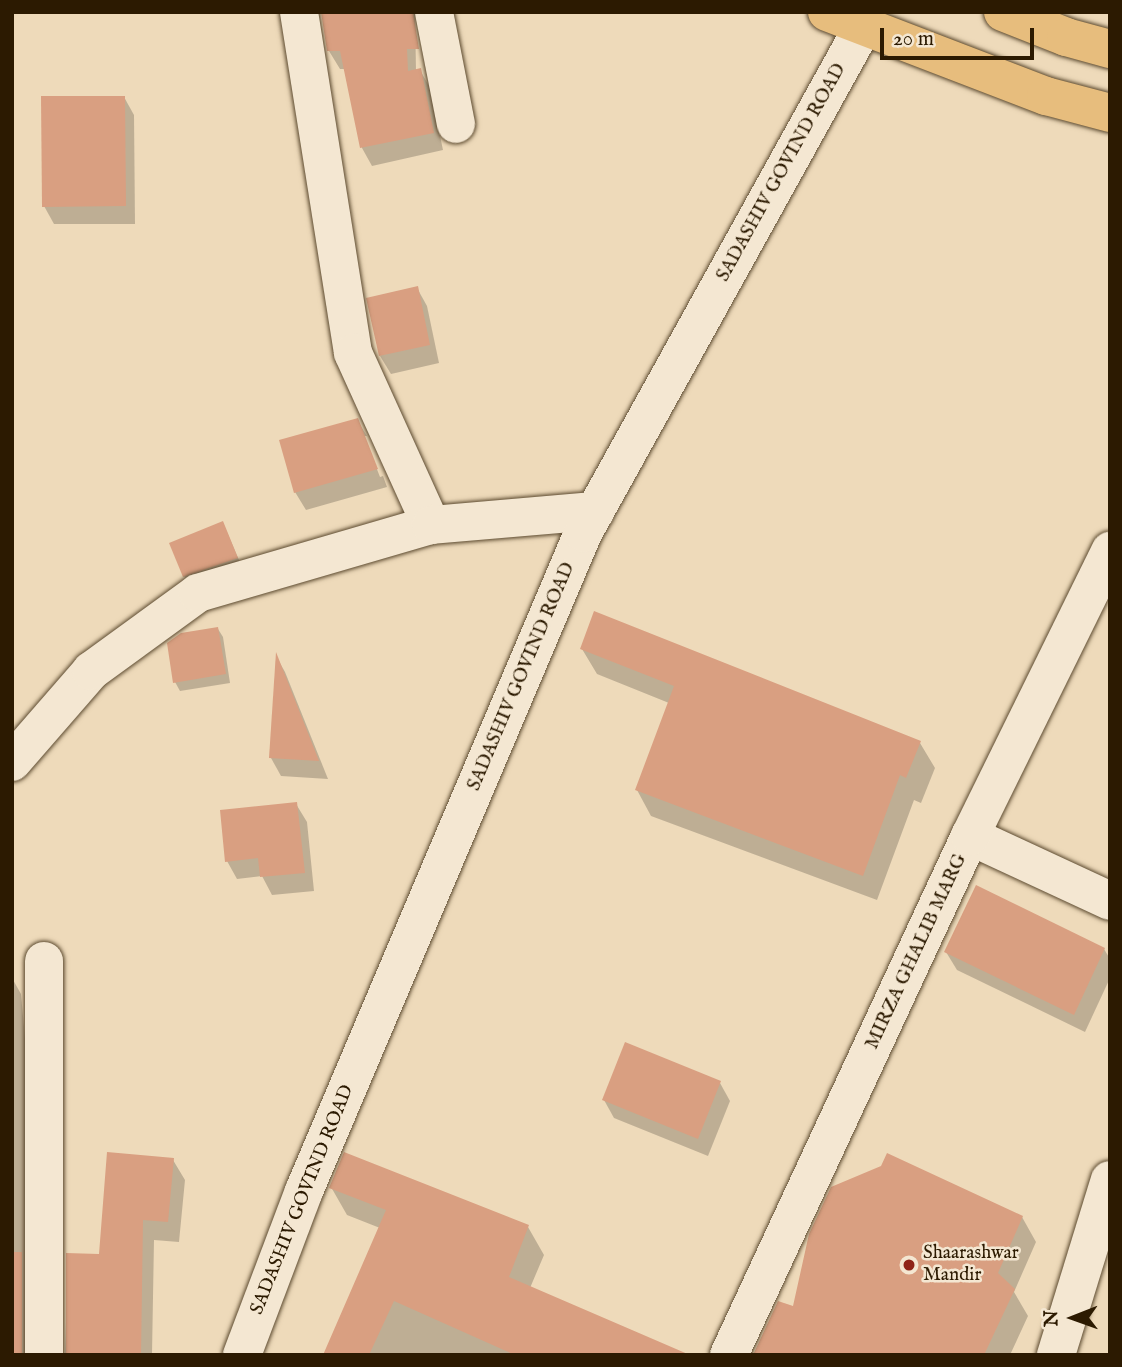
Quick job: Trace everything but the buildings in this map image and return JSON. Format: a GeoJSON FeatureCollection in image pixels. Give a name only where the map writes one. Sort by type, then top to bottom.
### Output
{"type":"FeatureCollection","features":[{"type":"Feature","properties":{"kind":"main road"},"geometry":{"type":"LineString","coordinates":[[827,12],[1046,96],[1110,113]]}},
{"type":"Feature","properties":{"kind":"main road"},"geometry":{"type":"LineString","coordinates":[[1003,12],[1066,37],[1110,49]]}},
{"type":"Feature","properties":{"kind":"street"},"geometry":{"type":"LineString","coordinates":[[299,12],[353,353],[431,524]]}},
{"type":"Feature","properties":{"kind":"street"},"geometry":{"type":"LineString","coordinates":[[434,12],[456,124]]}},
{"type":"Feature","properties":{"kind":"street","name":"SADASHIV GOVIND ROAD"},"geometry":{"type":"LineString","coordinates":[[242,1355],[304,1191],[595,511],[863,27]]}},
{"type":"Feature","properties":{"kind":"street"},"geometry":{"type":"LineString","coordinates":[[12,762],[91,671],[198,593],[431,524],[595,511]]}},
{"type":"Feature","properties":{"kind":"street","name":"MIRZA GHALIB MARG"},"geometry":{"type":"LineString","coordinates":[[729,1355],[971,835],[1110,551]]}},
{"type":"Feature","properties":{"kind":"street"},"geometry":{"type":"LineString","coordinates":[[971,835],[1110,901]]}},
{"type":"Feature","properties":{"kind":"street"},"geometry":{"type":"LineString","coordinates":[[44,961],[44,1355]]}},
{"type":"Feature","properties":{"kind":"street"},"geometry":{"type":"LineString","coordinates":[[1056,1355],[1110,1180]]}},
{"type":"Feature","properties":{"kind":"place","name":"Shaarashwar Mandir"},"geometry":{"type":"Point","coordinates":[909,1265]}}]}
